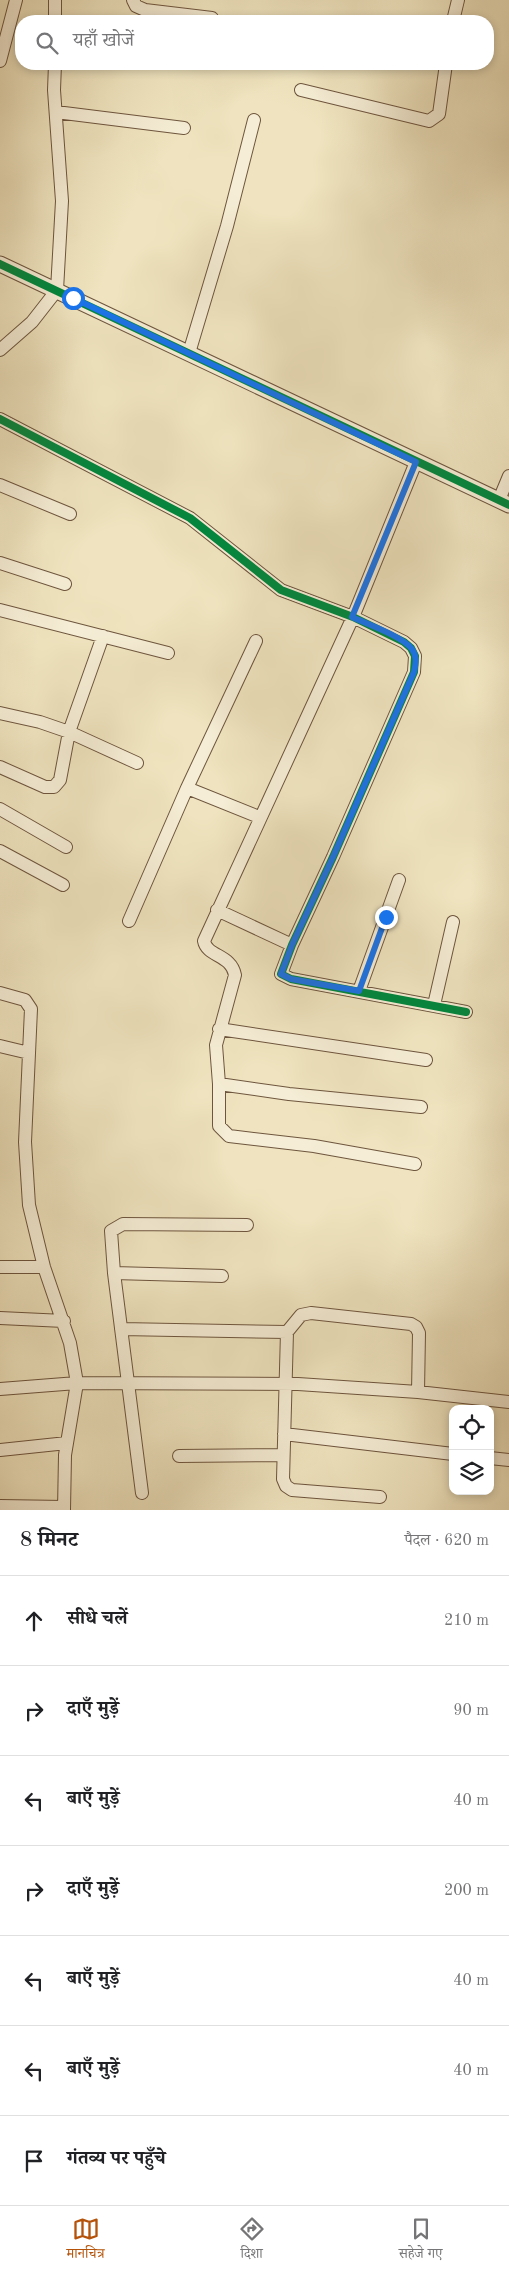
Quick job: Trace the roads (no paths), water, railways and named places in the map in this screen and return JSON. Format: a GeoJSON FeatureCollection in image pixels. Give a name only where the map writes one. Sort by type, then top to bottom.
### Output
{"type":"FeatureCollection","features":[{"type":"Feature","properties":{"kind":"street"},"geometry":{"type":"LineString","coordinates":[[0,61],[16,0]]}},
{"type":"Feature","properties":{"kind":"street"},"geometry":{"type":"LineString","coordinates":[[55,0],[55,15]]}},
{"type":"Feature","properties":{"kind":"street"},"geometry":{"type":"LineString","coordinates":[[133,0],[136,6],[145,10],[187,15]]}},
{"type":"Feature","properties":{"kind":"street"},"geometry":{"type":"LineString","coordinates":[[454,15],[458,0]]}},
{"type":"Feature","properties":{"kind":"street"},"geometry":{"type":"LineString","coordinates":[[0,350],[32,322],[57,290],[62,201],[55,70]]}},
{"type":"Feature","properties":{"kind":"street"},"geometry":{"type":"LineString","coordinates":[[301,90],[429,121],[439,114],[445,70]]}},
{"type":"Feature","properties":{"kind":"street"},"geometry":{"type":"LineString","coordinates":[[56,112],[184,128]]}},
{"type":"Feature","properties":{"kind":"street"},"geometry":{"type":"LineString","coordinates":[[189,353],[227,226],[254,120]]}},
{"type":"Feature","properties":{"kind":"street"},"geometry":{"type":"LineString","coordinates":[[0,264],[504,502],[509,476]]}},
{"type":"Feature","properties":{"kind":"street"},"geometry":{"type":"LineString","coordinates":[[0,419],[190,518],[281,590],[352,617],[404,642],[411,648],[416,664],[404,697],[281,971],[282,976],[466,1012]]}},
{"type":"Feature","properties":{"kind":"street"},"geometry":{"type":"LineString","coordinates":[[415,1164],[314,1146],[229,1136],[219,1126],[219,1084],[216,1045],[235,975],[234,968],[228,960],[205,945],[204,937],[352,617],[416,462]]}},
{"type":"Feature","properties":{"kind":"street"},"geometry":{"type":"LineString","coordinates":[[0,485],[70,514]]}},
{"type":"Feature","properties":{"kind":"street"},"geometry":{"type":"LineString","coordinates":[[0,563],[65,584]]}},
{"type":"Feature","properties":{"kind":"street"},"geometry":{"type":"LineString","coordinates":[[0,610],[168,653]]}},
{"type":"Feature","properties":{"kind":"street"},"geometry":{"type":"LineString","coordinates":[[0,767],[45,787],[54,787],[60,780],[69,732],[103,636]]}},
{"type":"Feature","properties":{"kind":"street"},"geometry":{"type":"LineString","coordinates":[[129,921],[187,788],[256,641]]}},
{"type":"Feature","properties":{"kind":"street"},"geometry":{"type":"LineString","coordinates":[[0,713],[40,722],[69,732],[137,764]]}},
{"type":"Feature","properties":{"kind":"street"},"geometry":{"type":"LineString","coordinates":[[187,788],[259,817]]}},
{"type":"Feature","properties":{"kind":"street"},"geometry":{"type":"LineString","coordinates":[[0,809],[66,847]]}},
{"type":"Feature","properties":{"kind":"street"},"geometry":{"type":"LineString","coordinates":[[0,851],[64,885]]}},
{"type":"Feature","properties":{"kind":"street"},"geometry":{"type":"LineString","coordinates":[[359,991],[399,880]]}},
{"type":"Feature","properties":{"kind":"street"},"geometry":{"type":"LineString","coordinates":[[217,910],[292,945]]}},
{"type":"Feature","properties":{"kind":"street"},"geometry":{"type":"LineString","coordinates":[[434,1005],[453,922]]}},
{"type":"Feature","properties":{"kind":"street"},"geometry":{"type":"LineString","coordinates":[[0,993],[20,998],[29,1004],[31,1009],[26,1176],[29,1204],[44,1266],[70,1342],[77,1383],[67,1443],[64,1508],[0,1506]]}},
{"type":"Feature","properties":{"kind":"street"},"geometry":{"type":"LineString","coordinates":[[219,1029],[426,1060]]}},
{"type":"Feature","properties":{"kind":"street"},"geometry":{"type":"LineString","coordinates":[[0,1046],[29,1053]]}},
{"type":"Feature","properties":{"kind":"street"},"geometry":{"type":"LineString","coordinates":[[219,1084],[289,1094],[422,1107]]}},
{"type":"Feature","properties":{"kind":"street"},"geometry":{"type":"LineString","coordinates":[[142,1493],[127,1383],[111,1231],[123,1224],[247,1225]]}},
{"type":"Feature","properties":{"kind":"street"},"geometry":{"type":"LineString","coordinates":[[0,1267],[44,1266]]}},
{"type":"Feature","properties":{"kind":"street"},"geometry":{"type":"LineString","coordinates":[[114,1273],[222,1276]]}},
{"type":"Feature","properties":{"kind":"street"},"geometry":{"type":"LineString","coordinates":[[380,1497],[292,1490],[286,1486],[283,1479],[287,1332],[301,1315],[311,1313],[411,1324],[416,1327],[419,1333],[418,1392]]}},
{"type":"Feature","properties":{"kind":"street"},"geometry":{"type":"LineString","coordinates":[[0,1318],[64,1321]]}},
{"type":"Feature","properties":{"kind":"street"},"geometry":{"type":"LineString","coordinates":[[121,1329],[287,1332]]}},
{"type":"Feature","properties":{"kind":"street"},"geometry":{"type":"LineString","coordinates":[[0,1390],[77,1383],[287,1384],[418,1392],[509,1402]]}},
{"type":"Feature","properties":{"kind":"street"},"geometry":{"type":"LineString","coordinates":[[284,1434],[449,1454]]}},
{"type":"Feature","properties":{"kind":"street"},"geometry":{"type":"LineString","coordinates":[[0,1450],[67,1443]]}},
{"type":"Feature","properties":{"kind":"street"},"geometry":{"type":"LineString","coordinates":[[179,1456],[284,1455]]}},
{"type":"Feature","properties":{"kind":"street"},"geometry":{"type":"LineString","coordinates":[[494,1458],[509,1460]]}}]}
